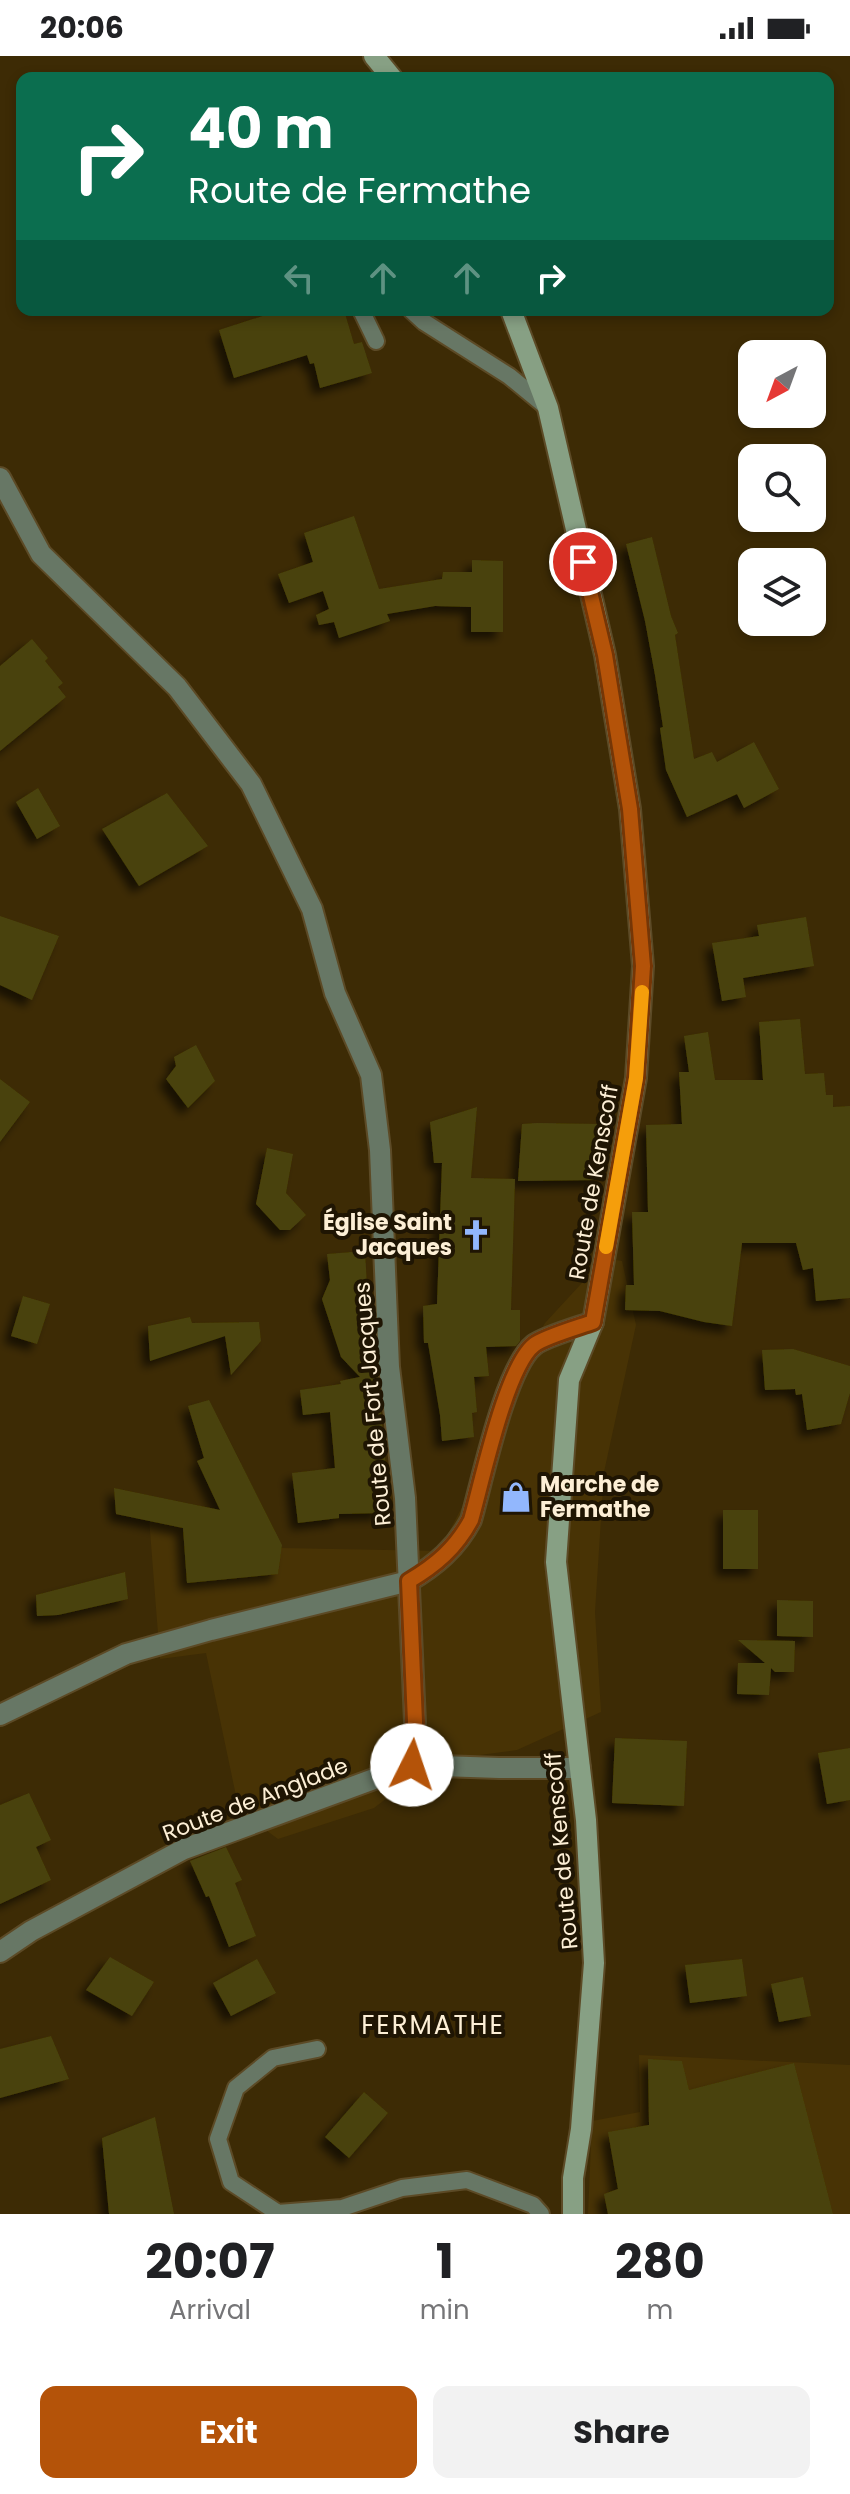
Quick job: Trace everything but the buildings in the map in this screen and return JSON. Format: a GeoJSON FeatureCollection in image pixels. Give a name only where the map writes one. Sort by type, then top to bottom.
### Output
{"type":"FeatureCollection","features":[{"type":"Feature","properties":{"kind":"main road"},"geometry":{"type":"LineString","coordinates":[[374,56],[387,72]]}},
{"type":"Feature","properties":{"kind":"main road","name":"Route de Kenscoff"},"geometry":{"type":"LineString","coordinates":[[513,316],[548,408],[605,655],[630,809],[643,966],[636,1078],[593,1322],[569,1380],[556,1562],[586,1820],[594,1963],[581,2129],[573,2178],[573,2214]]}},
{"type":"Feature","properties":{"kind":"street","name":"Route de Fort Jacques"},"geometry":{"type":"LineString","coordinates":[[0,478],[41,554],[177,687],[251,784],[312,909],[335,993],[371,1075],[380,1150],[389,1367],[405,1498],[409,1581]]}},
{"type":"Feature","properties":{"kind":"street"},"geometry":{"type":"LineString","coordinates":[[0,1715],[126,1654],[409,1581],[445,1556],[461,1539],[471,1520],[507,1390],[516,1369],[534,1344],[593,1322]]}},
{"type":"Feature","properties":{"kind":"street"},"geometry":{"type":"LineString","coordinates":[[409,1581],[415,1722],[412,1765],[580,1768]]}},
{"type":"Feature","properties":{"kind":"street","name":"Route de Anglade"},"geometry":{"type":"LineString","coordinates":[[0,1952],[31,1931],[184,1849],[412,1765]]}},
{"type":"Feature","properties":{"kind":"lane"},"geometry":{"type":"LineString","coordinates":[[364,316],[376,341]]}},
{"type":"Feature","properties":{"kind":"lane"},"geometry":{"type":"LineString","coordinates":[[418,316],[509,376],[548,408]]}},
{"type":"Feature","properties":{"kind":"lane"},"geometry":{"type":"LineString","coordinates":[[317,2049],[273,2058],[236,2088],[218,2139],[231,2182],[278,2213],[342,2208],[402,2188],[467,2180],[533,2205],[541,2214]]}},
{"type":"Feature","properties":{"kind":"shaded area"},"geometry":{"type":"Polygon","coordinates":[[[605,1258],[622,1261],[636,1325],[604,1472],[595,1612],[601,1712],[517,1750],[435,1761],[374,1808],[278,1839],[239,1810],[206,1653],[160,1659],[149,1518],[281,1548],[439,1551],[485,1463],[510,1379],[545,1323],[605,1258]]]}},
{"type":"Feature","properties":{"kind":"shaded area"},"geometry":{"type":"Polygon","coordinates":[[[639,2055],[850,2065],[850,2214],[588,2214],[592,2121],[640,2112],[639,2055]]]}},
{"type":"Feature","properties":{"kind":"slow traffic"},"geometry":{"type":"LineString","coordinates":[[606,1247],[636,1078],[642,992]]}},
{"type":"Feature","properties":{"kind":"place","name":"Église Saint Jacques"},"geometry":{"type":"Point","coordinates":[476,1235]}},
{"type":"Feature","properties":{"kind":"place","name":"Marche de Fermathe"},"geometry":{"type":"Point","coordinates":[516,1497]}},
{"type":"Feature","properties":{"kind":"district","name":"FERMATHE"},"geometry":{"type":"Point","coordinates":[433,2025]}},
{"type":"Feature","properties":{"kind":"route"},"geometry":{"type":"LineString","coordinates":[[412,1765],[415,1722],[409,1581],[445,1556],[461,1539],[471,1520],[507,1390],[516,1369],[534,1344],[593,1322],[636,1078],[643,966],[630,809],[605,655],[583,562]]}}]}
